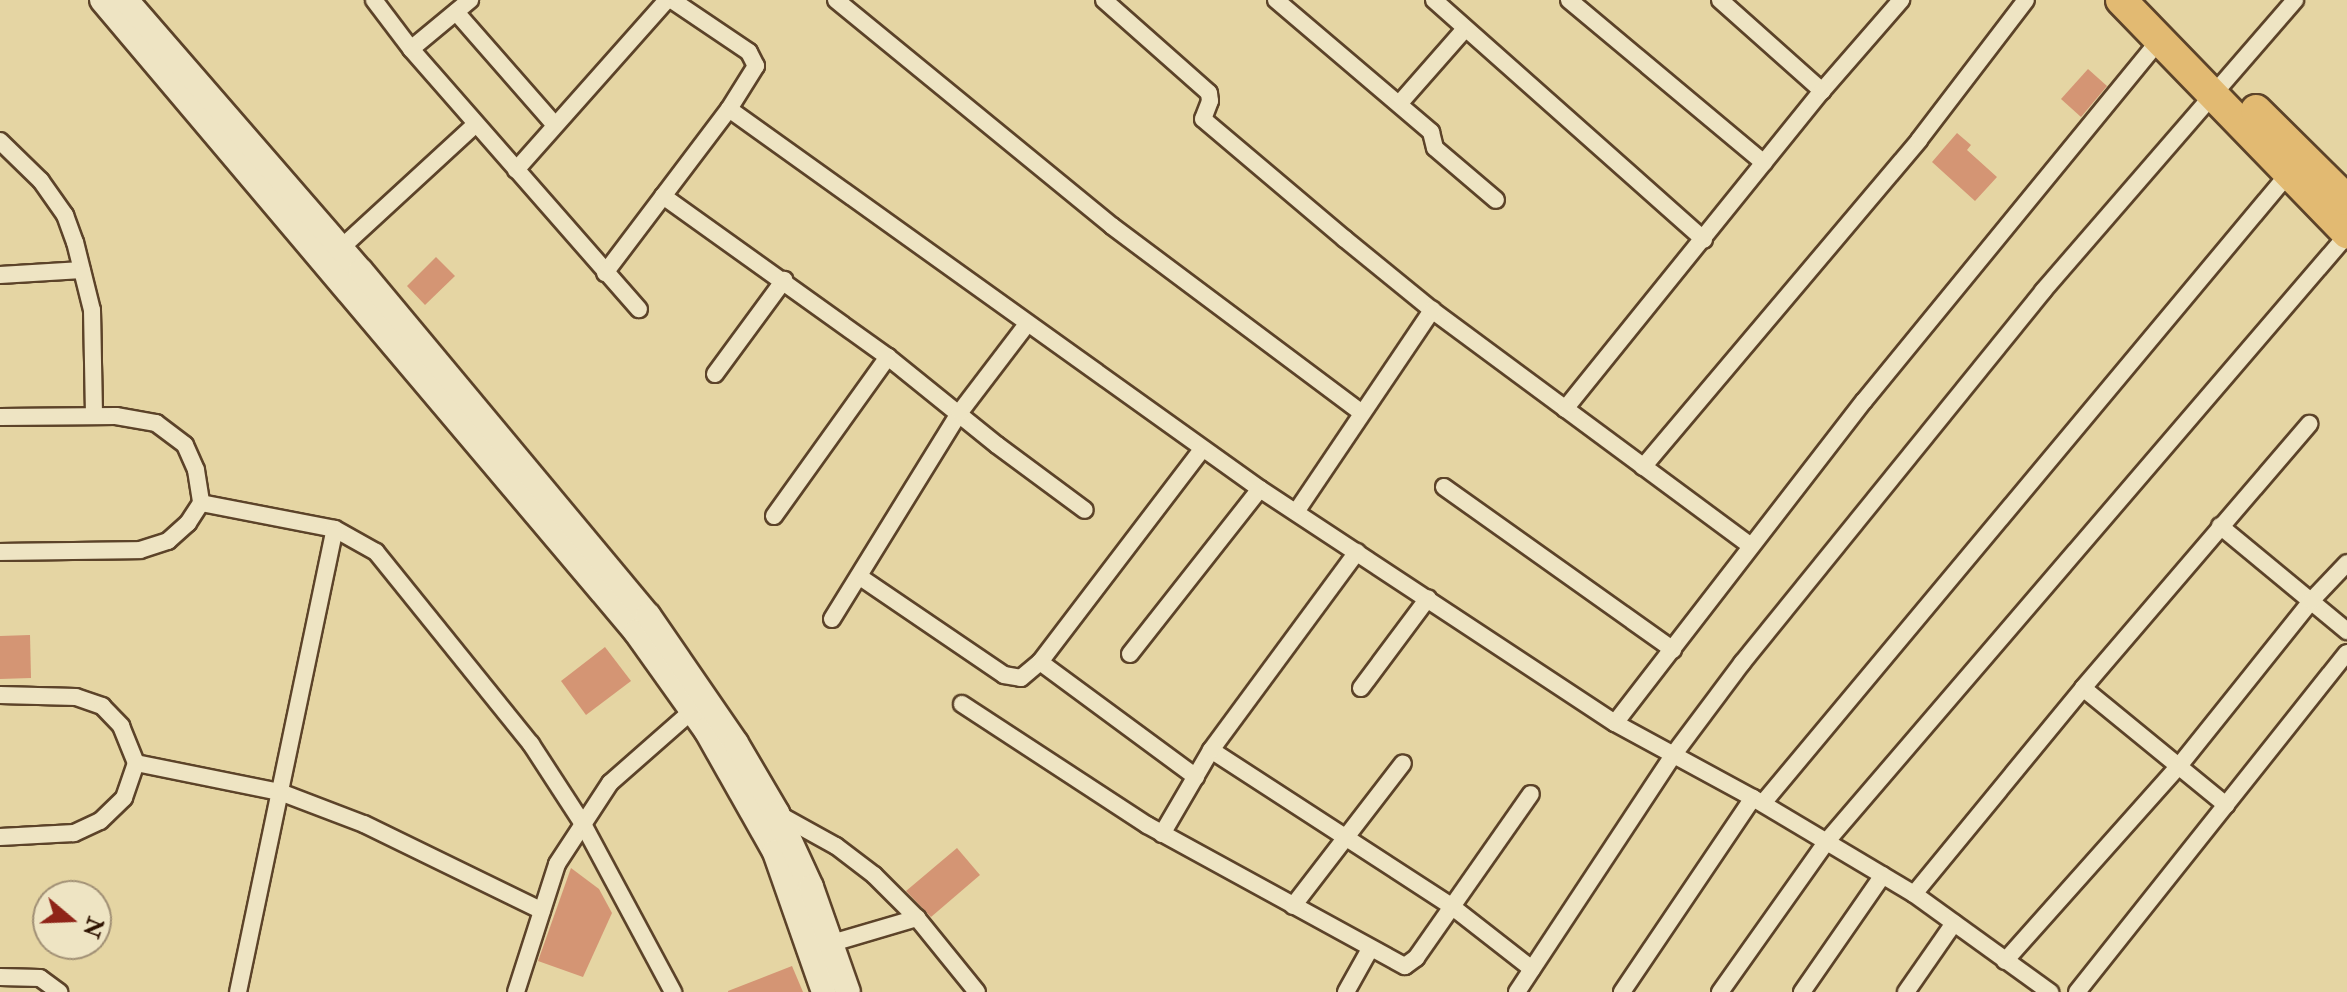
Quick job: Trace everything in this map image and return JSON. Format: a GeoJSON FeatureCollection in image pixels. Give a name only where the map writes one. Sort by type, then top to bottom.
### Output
{"type":"FeatureCollection","features":[{"type":"Feature","properties":{"kind":"highway"},"geometry":{"type":"LineString","coordinates":[[2121,0],[2159,40],[2218,86],[2347,200]]}},
{"type":"Feature","properties":{"kind":"highway"},"geometry":{"type":"LineString","coordinates":[[2148,0],[2289,173],[2347,234]]}},
{"type":"Feature","properties":{"kind":"street"},"geometry":{"type":"LineString","coordinates":[[102,0],[626,620],[692,711],[775,852],[824,992]]}},
{"type":"Feature","properties":{"kind":"street"},"geometry":{"type":"LineString","coordinates":[[126,0],[341,248],[648,615],[736,743],[777,813],[811,887],[848,992]]}},
{"type":"Feature","properties":{"kind":"street"},"geometry":{"type":"LineString","coordinates":[[374,0],[411,49],[639,309]]}},
{"type":"Feature","properties":{"kind":"street"},"geometry":{"type":"LineString","coordinates":[[411,49],[470,0]]}},
{"type":"Feature","properties":{"kind":"street"},"geometry":{"type":"LineString","coordinates":[[516,170],[670,0],[755,58],[752,74],[729,109],[605,273]]}},
{"type":"Feature","properties":{"kind":"street"},"geometry":{"type":"LineString","coordinates":[[836,0],[1112,226],[1362,413]]}},
{"type":"Feature","properties":{"kind":"street"},"geometry":{"type":"LineString","coordinates":[[1104,0],[1209,93],[1210,101],[1203,119],[1432,310],[1750,545]]}},
{"type":"Feature","properties":{"kind":"street"},"geometry":{"type":"LineString","coordinates":[[1276,0],[1431,132],[1435,148],[1496,200]]}},
{"type":"Feature","properties":{"kind":"street"},"geometry":{"type":"LineString","coordinates":[[1434,0],[1704,240]]}},
{"type":"Feature","properties":{"kind":"street"},"geometry":{"type":"LineString","coordinates":[[1569,0],[1764,163]]}},
{"type":"Feature","properties":{"kind":"street"},"geometry":{"type":"LineString","coordinates":[[1720,0],[1822,91]]}},
{"type":"Feature","properties":{"kind":"street"},"geometry":{"type":"LineString","coordinates":[[1643,467],[1919,140],[2026,0]]}},
{"type":"Feature","properties":{"kind":"street"},"geometry":{"type":"LineString","coordinates":[[1517,992],[1674,754],[1742,663],[1964,389],[2218,86],[2295,0]]}},
{"type":"Feature","properties":{"kind":"street"},"geometry":{"type":"LineString","coordinates":[[1565,409],[1895,2]]}},
{"type":"Feature","properties":{"kind":"street"},"geometry":{"type":"LineString","coordinates":[[456,12],[555,125]]}},
{"type":"Feature","properties":{"kind":"street"},"geometry":{"type":"LineString","coordinates":[[1399,104],[1465,29]]}},
{"type":"Feature","properties":{"kind":"street"},"geometry":{"type":"LineString","coordinates":[[1615,723],[1750,545],[2013,214],[2159,40]]}},
{"type":"Feature","properties":{"kind":"street"},"geometry":{"type":"LineString","coordinates":[[729,109],[1260,489],[1615,723],[1758,801],[1914,894],[2050,992]]}},
{"type":"Feature","properties":{"kind":"street"},"geometry":{"type":"LineString","coordinates":[[341,248],[476,124]]}},
{"type":"Feature","properties":{"kind":"street"},"geometry":{"type":"LineString","coordinates":[[0,141],[41,181],[65,215],[92,310],[94,416]]}},
{"type":"Feature","properties":{"kind":"street"},"geometry":{"type":"LineString","coordinates":[[1622,992],[1758,801],[2289,173]]}},
{"type":"Feature","properties":{"kind":"street"},"geometry":{"type":"LineString","coordinates":[[663,196],[888,357],[960,412],[987,437],[1085,510]]}},
{"type":"Feature","properties":{"kind":"street"},"geometry":{"type":"LineString","coordinates":[[1720,992],[1827,841],[2347,234]]}},
{"type":"Feature","properties":{"kind":"street"},"geometry":{"type":"LineString","coordinates":[[0,275],[82,270]]}},
{"type":"Feature","properties":{"kind":"street"},"geometry":{"type":"LineString","coordinates":[[715,374],[784,280]]}},
{"type":"Feature","properties":{"kind":"street"},"geometry":{"type":"LineString","coordinates":[[1296,512],[1432,310]]}},
{"type":"Feature","properties":{"kind":"street"},"geometry":{"type":"LineString","coordinates":[[832,619],[960,412],[1027,324]]}},
{"type":"Feature","properties":{"kind":"street"},"geometry":{"type":"LineString","coordinates":[[774,516],[888,357]]}},
{"type":"Feature","properties":{"kind":"street"},"geometry":{"type":"LineString","coordinates":[[0,417],[94,416],[156,423],[185,445],[196,470],[201,503],[188,523],[168,541],[140,550],[0,552]]}},
{"type":"Feature","properties":{"kind":"street"},"geometry":{"type":"LineString","coordinates":[[1914,894],[2083,688],[2309,424]]}},
{"type":"Feature","properties":{"kind":"street"},"geometry":{"type":"LineString","coordinates":[[860,577],[1004,675],[1021,678],[1040,662],[1202,449]]}},
{"type":"Feature","properties":{"kind":"street"},"geometry":{"type":"LineString","coordinates":[[1444,487],[1673,650]]}},
{"type":"Feature","properties":{"kind":"street"},"geometry":{"type":"LineString","coordinates":[[1130,654],[1260,489]]}},
{"type":"Feature","properties":{"kind":"street"},"geometry":{"type":"LineString","coordinates":[[201,503],[335,529],[376,552],[531,744],[583,824],[669,988]]}},
{"type":"Feature","properties":{"kind":"street"},"geometry":{"type":"LineString","coordinates":[[2220,526],[2347,631]]}},
{"type":"Feature","properties":{"kind":"street"},"geometry":{"type":"LineString","coordinates":[[238,992],[335,529]]}},
{"type":"Feature","properties":{"kind":"street"},"geometry":{"type":"LineString","coordinates":[[1162,834],[1211,750],[1357,552]]}},
{"type":"Feature","properties":{"kind":"street"},"geometry":{"type":"LineString","coordinates":[[2005,961],[2179,766],[2311,601],[2347,563]]}},
{"type":"Feature","properties":{"kind":"street"},"geometry":{"type":"LineString","coordinates":[[1361,688],[1428,598]]}},
{"type":"Feature","properties":{"kind":"street"},"geometry":{"type":"LineString","coordinates":[[2077,992],[2347,653]]}},
{"type":"Feature","properties":{"kind":"street"},"geometry":{"type":"LineString","coordinates":[[1040,662],[1196,777]]}},
{"type":"Feature","properties":{"kind":"street"},"geometry":{"type":"LineString","coordinates":[[2083,688],[2226,805]]}},
{"type":"Feature","properties":{"kind":"street"},"geometry":{"type":"LineString","coordinates":[[0,695],[28,693],[76,697],[102,706],[121,726],[136,763],[124,798],[100,821],[74,833],[0,837]]}},
{"type":"Feature","properties":{"kind":"street"},"geometry":{"type":"LineString","coordinates":[[962,704],[1162,834],[1398,964],[1410,963],[1531,794]]}},
{"type":"Feature","properties":{"kind":"street"},"geometry":{"type":"LineString","coordinates":[[516,992],[557,864],[610,783],[692,711]]}},
{"type":"Feature","properties":{"kind":"street"},"geometry":{"type":"LineString","coordinates":[[1211,750],[1450,905],[1532,969]]}},
{"type":"Feature","properties":{"kind":"street"},"geometry":{"type":"LineString","coordinates":[[136,763],[280,792],[364,824],[542,911]]}},
{"type":"Feature","properties":{"kind":"street"},"geometry":{"type":"LineString","coordinates":[[1293,906],[1403,763]]}},
{"type":"Feature","properties":{"kind":"street"},"geometry":{"type":"LineString","coordinates":[[777,813],[836,846],[874,875],[917,918],[977,992]]}},
{"type":"Feature","properties":{"kind":"street"},"geometry":{"type":"LineString","coordinates":[[1802,992],[1883,875]]}},
{"type":"Feature","properties":{"kind":"street"},"geometry":{"type":"LineString","coordinates":[[832,943],[917,918]]}},
{"type":"Feature","properties":{"kind":"street"},"geometry":{"type":"LineString","coordinates":[[1906,992],[1954,923]]}},
{"type":"Feature","properties":{"kind":"street"},"geometry":{"type":"LineString","coordinates":[[1346,992],[1370,949]]}},
{"type":"Feature","properties":{"kind":"street"},"geometry":{"type":"LineString","coordinates":[[0,977],[40,978],[59,992]]}},
{"type":"Feature","properties":{"kind":"building"},"geometry":{"type":"Polygon","coordinates":[[[2088,69],[2107,86],[2081,117],[2061,99],[2088,69]]]}},
{"type":"Feature","properties":{"kind":"building"},"geometry":{"type":"Polygon","coordinates":[[[1957,133],[1971,145],[1967,150],[1997,177],[1975,201],[1932,162],[1957,133]]]}},
{"type":"Feature","properties":{"kind":"building"},"geometry":{"type":"Polygon","coordinates":[[[436,257],[455,276],[425,305],[407,286],[436,257]]]}},
{"type":"Feature","properties":{"kind":"building"},"geometry":{"type":"Polygon","coordinates":[[[30,635],[31,678],[0,679],[0,636],[30,635]]]}},
{"type":"Feature","properties":{"kind":"building"},"geometry":{"type":"Polygon","coordinates":[[[605,647],[631,681],[586,715],[561,681],[605,647]]]}},
{"type":"Feature","properties":{"kind":"building"},"geometry":{"type":"Polygon","coordinates":[[[957,848],[980,875],[931,917],[906,891],[957,848]]]}},
{"type":"Feature","properties":{"kind":"building"},"geometry":{"type":"Polygon","coordinates":[[[571,868],[599,889],[612,913],[583,977],[538,961],[571,868]]]}},
{"type":"Feature","properties":{"kind":"building"},"geometry":{"type":"Polygon","coordinates":[[[792,966],[803,992],[728,992],[728,991],[792,966]]]}}]}
